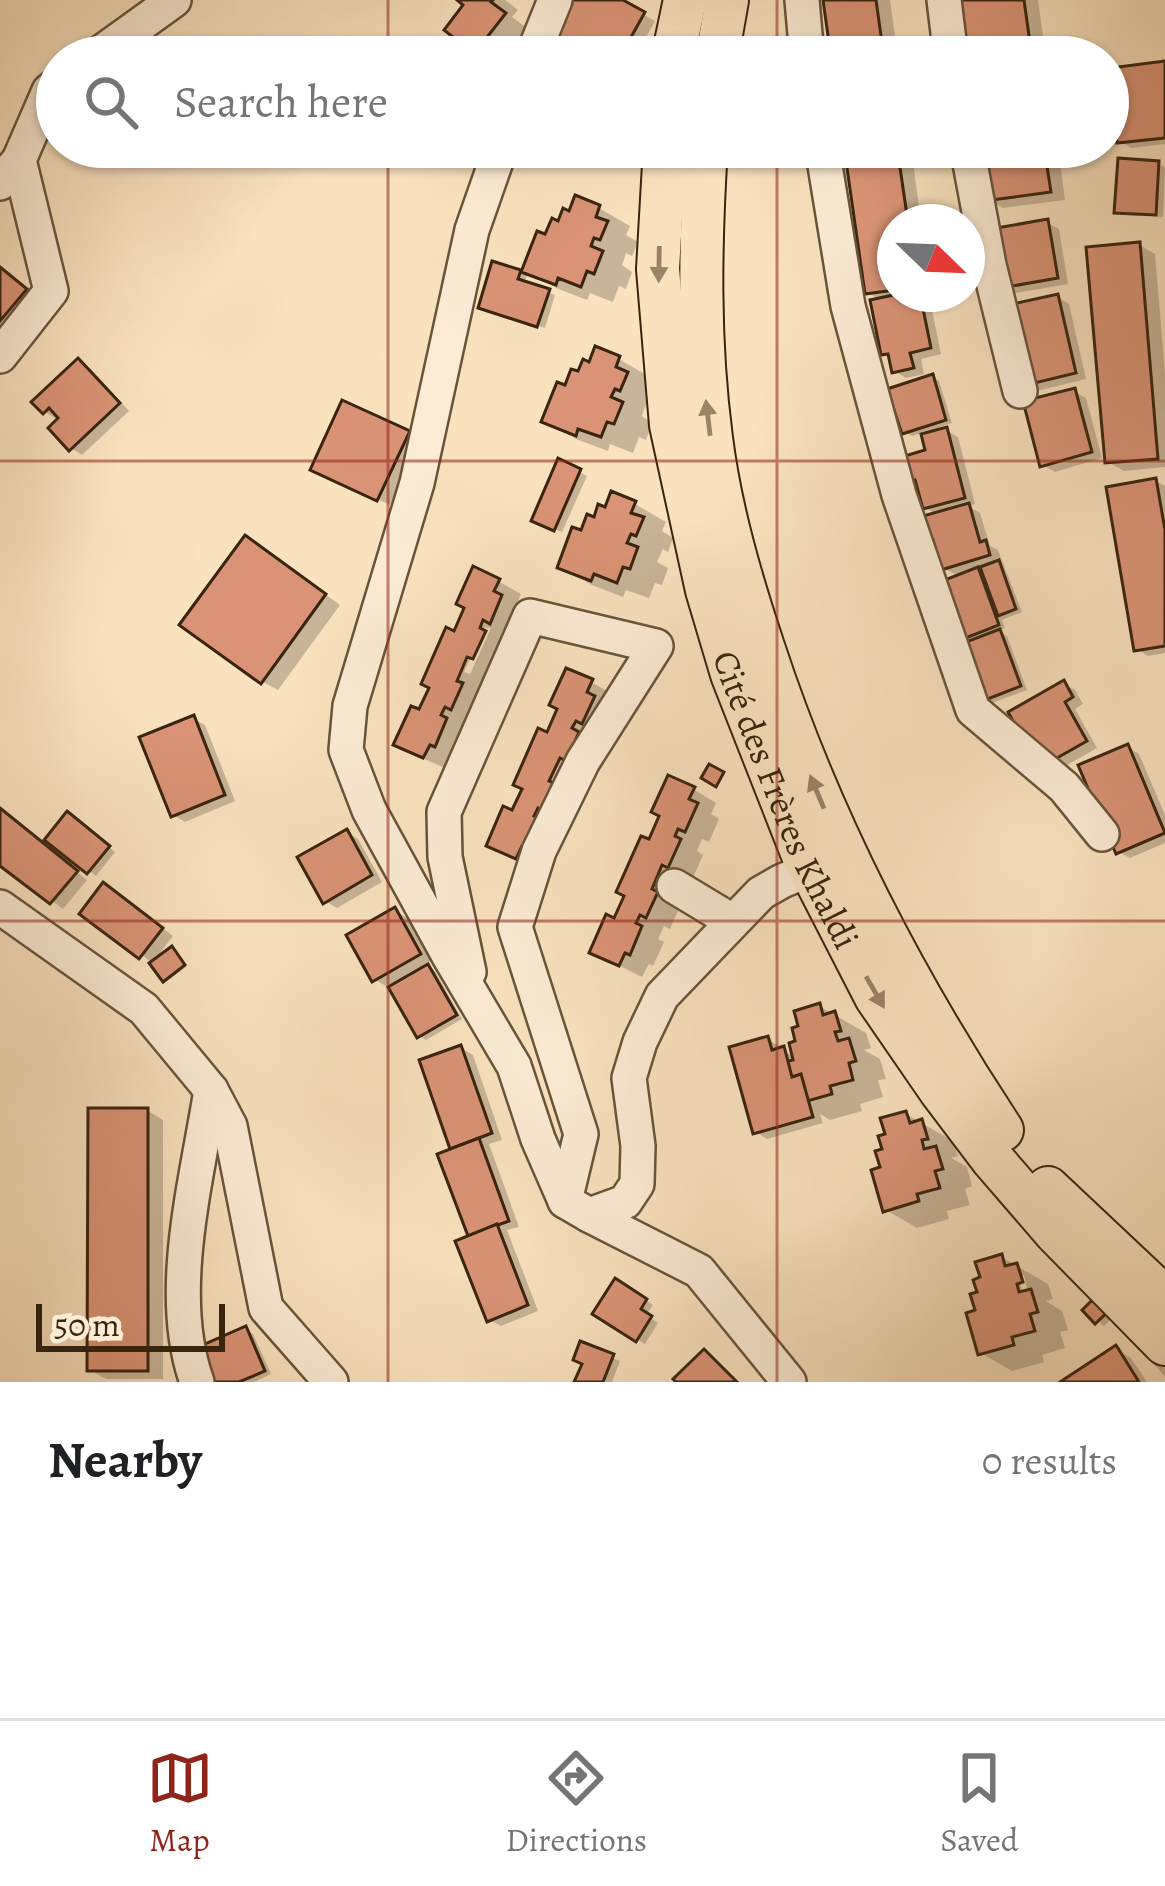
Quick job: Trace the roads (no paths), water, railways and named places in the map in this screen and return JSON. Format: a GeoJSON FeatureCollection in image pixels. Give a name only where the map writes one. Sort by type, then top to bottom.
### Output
{"type":"FeatureCollection","features":[{"type":"Feature","properties":{"kind":"main road"},"geometry":{"type":"LineString","coordinates":[[677,36],[685,0]]}},
{"type":"Feature","properties":{"kind":"main road"},"geometry":{"type":"LineString","coordinates":[[721,36],[727,0]]}},
{"type":"Feature","properties":{"kind":"main road","name":"Cité des Frères Khaldi"},"geometry":{"type":"LineString","coordinates":[[664,168],[658,269],[670,424],[706,590],[768,771],[1007,1136],[1048,1188],[1165,1298]]}},
{"type":"Feature","properties":{"kind":"main road","name":"Cité des Frères Khaldi"},"geometry":{"type":"LineString","coordinates":[[705,168],[700,317],[711,442],[724,511],[749,605],[804,763],[828,862],[876,997],[979,1143],[1056,1233],[1165,1344]]}},
{"type":"Feature","properties":{"kind":"street"},"geometry":{"type":"LineString","coordinates":[[124,36],[174,0]]}},
{"type":"Feature","properties":{"kind":"street"},"geometry":{"type":"LineString","coordinates":[[540,36],[555,0]]}},
{"type":"Feature","properties":{"kind":"street"},"geometry":{"type":"LineString","coordinates":[[802,0],[805,36]]}},
{"type":"Feature","properties":{"kind":"street"},"geometry":{"type":"LineString","coordinates":[[944,0],[948,36]]}},
{"type":"Feature","properties":{"kind":"street"},"geometry":{"type":"LineString","coordinates":[[0,356],[51,290],[10,171],[36,118]]}},
{"type":"Feature","properties":{"kind":"street"},"geometry":{"type":"LineString","coordinates":[[494,168],[472,230],[417,483],[350,706],[346,750],[369,810],[514,1066],[538,1139],[577,1208],[699,1271],[789,1382]]}},
{"type":"Feature","properties":{"kind":"street"},"geometry":{"type":"LineString","coordinates":[[825,168],[848,306],[899,495],[973,710],[1064,787],[1102,834]]}},
{"type":"Feature","properties":{"kind":"street"},"geometry":{"type":"LineString","coordinates":[[971,168],[988,265],[1020,392]]}},
{"type":"Feature","properties":{"kind":"street"},"geometry":{"type":"LineString","coordinates":[[475,1000],[445,857],[444,812],[530,616],[656,646],[583,761],[538,851],[515,927],[580,1135],[577,1208]]}},
{"type":"Feature","properties":{"kind":"street"},"geometry":{"type":"LineString","coordinates":[[577,1208],[625,1202],[637,1184],[638,1146],[629,1078],[662,996],[761,893],[828,862]]}},
{"type":"Feature","properties":{"kind":"street"},"geometry":{"type":"LineString","coordinates":[[674,886],[732,921]]}},
{"type":"Feature","properties":{"kind":"street"},"geometry":{"type":"LineString","coordinates":[[0,907],[144,1009],[211,1090],[230,1126],[266,1308],[331,1382]]}},
{"type":"Feature","properties":{"kind":"street"},"geometry":{"type":"LineString","coordinates":[[197,1382],[189,1359],[182,1280],[211,1090]]}}]}
